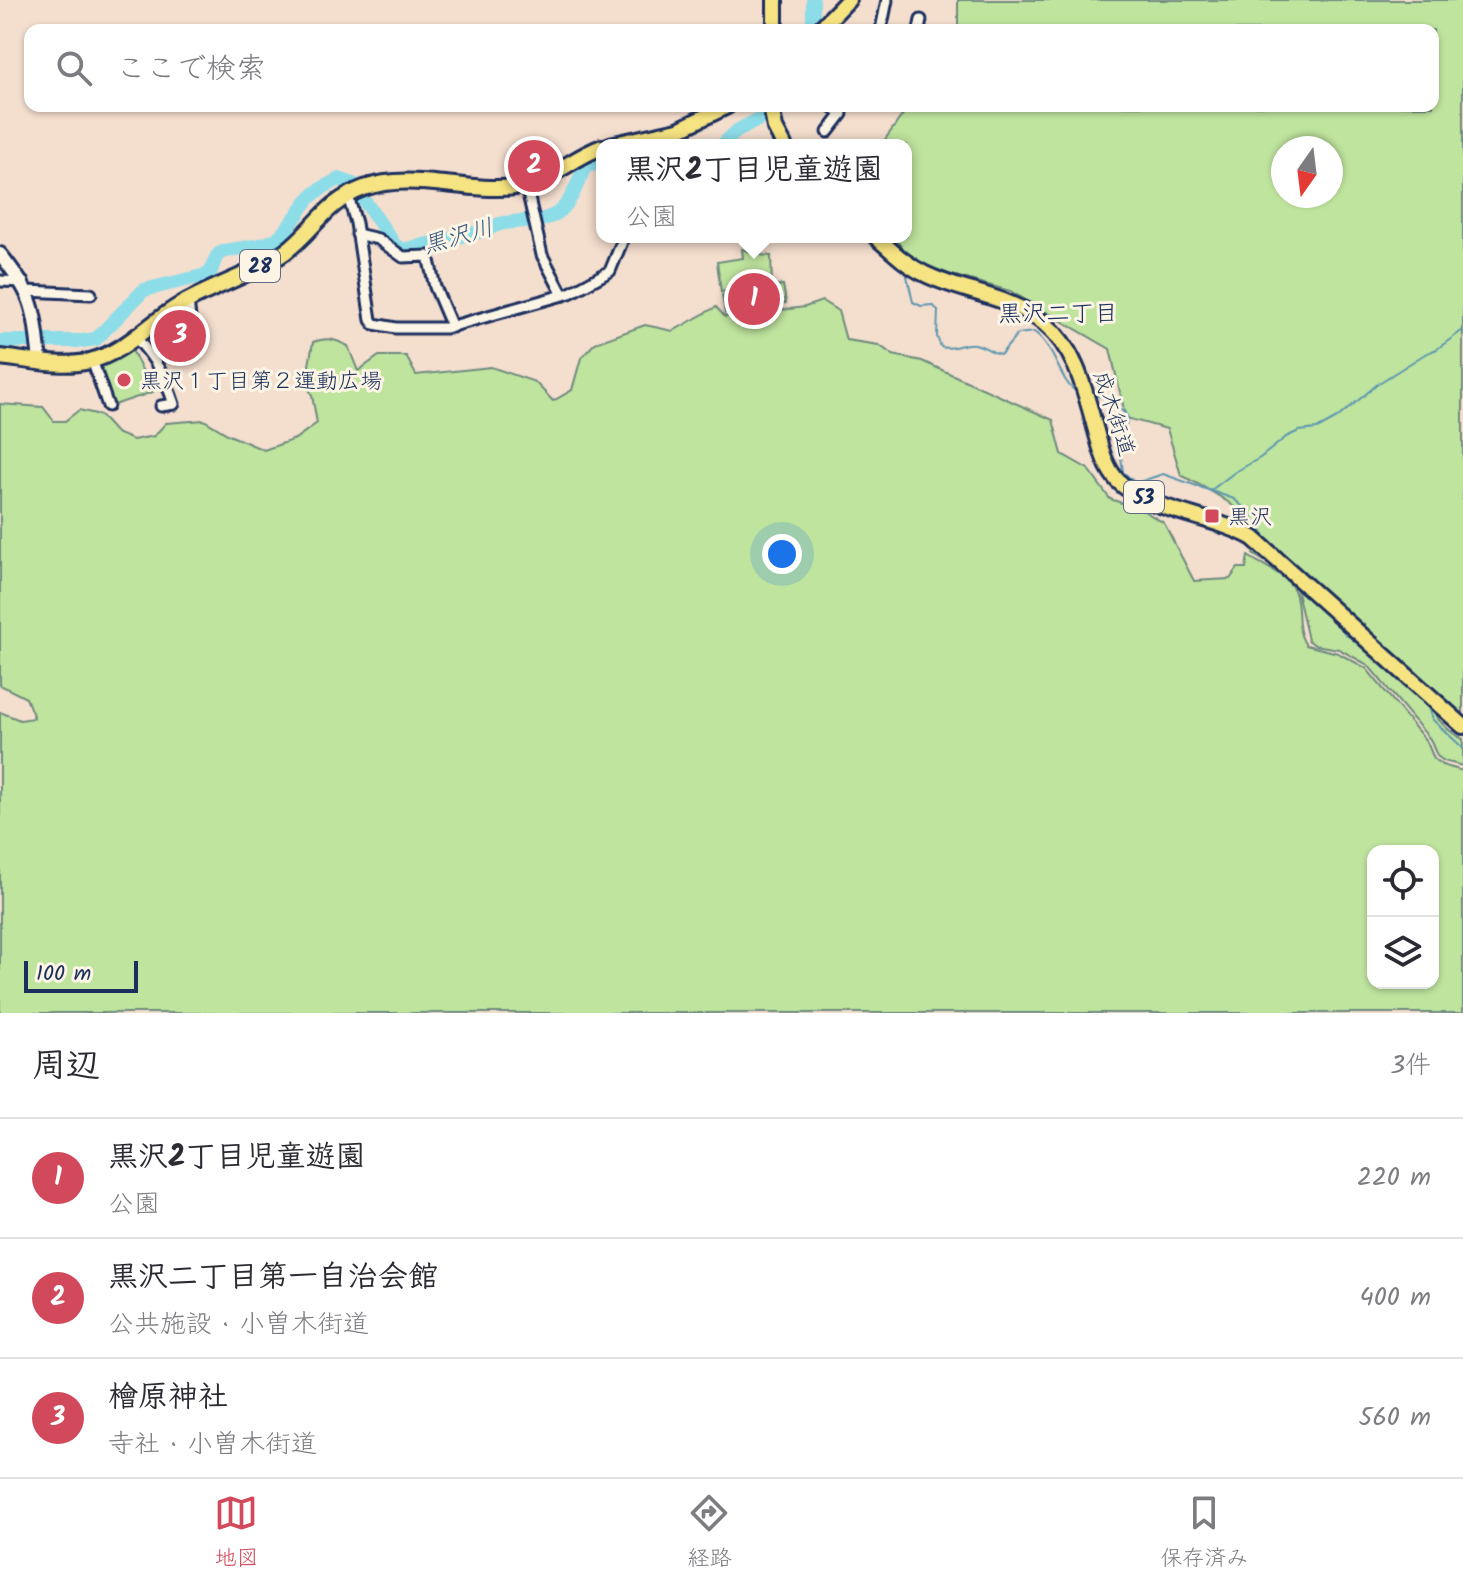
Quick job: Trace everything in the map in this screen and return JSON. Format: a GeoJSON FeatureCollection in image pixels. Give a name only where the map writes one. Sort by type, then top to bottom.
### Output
{"type":"FeatureCollection","features":[{"type":"Feature","properties":{"kind":"main road"},"geometry":{"type":"LineString","coordinates":[[775,0],[775,24]]}},
{"type":"Feature","properties":{"kind":"main road"},"geometry":{"type":"LineString","coordinates":[[826,24],[848,0]]}},
{"type":"Feature","properties":{"kind":"main road"},"geometry":{"type":"LineString","coordinates":[[637,139],[678,130],[715,112]]}},
{"type":"Feature","properties":{"kind":"main road"},"geometry":{"type":"LineString","coordinates":[[772,113],[782,139]]}},
{"type":"Feature","properties":{"kind":"main road","name":"28"},"geometry":{"type":"LineString","coordinates":[[0,357],[71,363],[114,352],[188,300],[280,255],[325,210],[353,193],[396,183],[501,188],[526,185],[550,177],[596,150]]}},
{"type":"Feature","properties":{"kind":"main road","name":"成木街道"},"geometry":{"type":"LineString","coordinates":[[883,243],[923,274],[1019,307],[1051,329],[1076,365],[1102,453],[1121,483],[1141,496],[1234,529],[1258,542],[1463,726]]}},
{"type":"Feature","properties":{"kind":"street"},"geometry":{"type":"LineString","coordinates":[[882,24],[887,0]]}},
{"type":"Feature","properties":{"kind":"street"},"geometry":{"type":"LineString","coordinates":[[828,132],[842,114],[840,112]]}},
{"type":"Feature","properties":{"kind":"street"},"geometry":{"type":"LineString","coordinates":[[526,185],[544,262],[563,295]]}},
{"type":"Feature","properties":{"kind":"street"},"geometry":{"type":"LineString","coordinates":[[353,193],[367,305],[374,324],[408,329],[452,327],[563,295],[610,271],[622,243]]}},
{"type":"Feature","properties":{"kind":"street"},"geometry":{"type":"LineString","coordinates":[[357,234],[378,239],[403,257],[428,256],[435,287],[452,327]]}},
{"type":"Feature","properties":{"kind":"street"},"geometry":{"type":"LineString","coordinates":[[0,254],[25,286],[33,305],[40,361]]}},
{"type":"Feature","properties":{"kind":"street"},"geometry":{"type":"LineString","coordinates":[[0,281],[91,294]]}},
{"type":"Feature","properties":{"kind":"street"},"geometry":{"type":"LineString","coordinates":[[184,353],[193,345],[188,300]]}},
{"type":"Feature","properties":{"kind":"street"},"geometry":{"type":"LineString","coordinates":[[135,337],[151,353],[166,379],[174,404],[161,406]]}},
{"type":"Feature","properties":{"kind":"street"},"geometry":{"type":"LineString","coordinates":[[92,360],[108,406]]}},
{"type":"Feature","properties":{"kind":"green space"},"geometry":{"type":"Polygon","coordinates":[[[958,0],[1463,0],[1463,718],[1449,702],[1264,541],[1238,510],[1181,475],[1167,429],[1126,418],[1110,349],[1010,291],[914,261],[898,243],[912,243],[912,139],[885,139],[905,112],[1439,112],[1439,24],[958,24],[958,0]]]}},
{"type":"Feature","properties":{"kind":"green space"},"geometry":{"type":"Polygon","coordinates":[[[742,249],[771,256],[772,285],[721,292],[717,262],[743,258],[742,249]]]}},
{"type":"Feature","properties":{"kind":"green space"},"geometry":{"type":"Polygon","coordinates":[[[783,285],[786,303],[725,313],[722,295],[783,285]]]}},
{"type":"Feature","properties":{"kind":"green space"},"geometry":{"type":"Polygon","coordinates":[[[822,301],[838,311],[846,340],[879,345],[893,355],[922,361],[1053,420],[1062,454],[1088,469],[1110,499],[1142,510],[1164,523],[1194,581],[1230,579],[1238,568],[1246,568],[1248,556],[1280,575],[1294,590],[1300,632],[1306,645],[1338,653],[1366,668],[1427,742],[1434,759],[1442,765],[1463,771],[1463,1013],[0,1013],[0,712],[20,720],[34,718],[26,698],[0,685],[0,404],[43,407],[54,421],[65,421],[79,410],[100,415],[116,433],[133,440],[154,436],[166,423],[204,420],[264,450],[295,439],[317,423],[312,395],[306,383],[313,342],[318,340],[331,340],[348,346],[358,371],[379,356],[406,356],[416,375],[491,367],[535,382],[553,401],[572,390],[581,358],[595,343],[645,325],[673,331],[716,307],[725,317],[805,307],[822,301]]]}},
{"type":"Feature","properties":{"kind":"green space","name":"黒沢１丁目第２運動広場"},"geometry":{"type":"Polygon","coordinates":[[[131,348],[153,392],[111,406],[97,368],[131,348]]]}},
{"type":"Feature","properties":{"kind":"green space"},"geometry":{"type":"Polygon","coordinates":[[[1255,547],[1431,702],[1438,719],[1463,739],[1463,766],[1437,756],[1430,739],[1368,665],[1339,649],[1315,645],[1308,640],[1296,587],[1284,574],[1253,554],[1255,547]]]}},
{"type":"Feature","properties":{"kind":"waterway","name":"黒沢川"},"geometry":{"type":"LineString","coordinates":[[813,0],[813,24]]}},
{"type":"Feature","properties":{"kind":"waterway","name":"黒沢川"},"geometry":{"type":"LineString","coordinates":[[728,139],[772,112]]}},
{"type":"Feature","properties":{"kind":"waterway","name":"黒沢川"},"geometry":{"type":"LineString","coordinates":[[0,341],[96,339],[144,290],[210,274],[221,253],[276,239],[311,196],[339,179],[353,184],[395,245],[402,250],[488,230],[496,225],[553,216],[570,200],[587,165],[596,164]]}},
{"type":"Feature","properties":{"kind":"waterway"},"geometry":{"type":"LineString","coordinates":[[896,243],[903,251]]}},
{"type":"Feature","properties":{"kind":"waterway"},"geometry":{"type":"LineString","coordinates":[[907,276],[913,302],[921,306],[932,305],[938,310],[937,337],[941,347],[975,344],[1001,354],[1018,334],[1034,332],[1047,346],[1066,381],[1076,391]]}},
{"type":"Feature","properties":{"kind":"waterway"},"geometry":{"type":"LineString","coordinates":[[1210,491],[1286,437],[1299,431],[1317,429],[1337,418],[1379,383],[1463,330]]}},
{"type":"Feature","properties":{"kind":"waterway"},"geometry":{"type":"LineString","coordinates":[[1094,395],[1112,400],[1128,417],[1120,449],[1123,472],[1136,483],[1163,474],[1234,499],[1249,512],[1267,540],[1318,587]]}},
{"type":"Feature","properties":{"kind":"waterway"},"geometry":{"type":"LineString","coordinates":[[1337,622],[1346,635],[1361,644]]}},
{"type":"Feature","properties":{"kind":"waterway"},"geometry":{"type":"LineString","coordinates":[[1428,703],[1433,720],[1463,748]]}},
{"type":"Feature","properties":{"kind":"place","name":"黒沢二丁目第一自治会館"},"geometry":{"type":"Point","coordinates":[534,166]}},
{"type":"Feature","properties":{"kind":"place","name":"黒沢2丁目児童遊園"},"geometry":{"type":"Point","coordinates":[754,299]}},
{"type":"Feature","properties":{"kind":"place","name":"檜原神社"},"geometry":{"type":"Point","coordinates":[180,336]}},
{"type":"Feature","properties":{"kind":"place","name":"黒沢１丁目第２運動広場"},"geometry":{"type":"Point","coordinates":[124,380]}},
{"type":"Feature","properties":{"kind":"place","name":"黒沢"},"geometry":{"type":"Point","coordinates":[1212,516]}},
{"type":"Feature","properties":{"kind":"district","name":"黒沢二丁目"},"geometry":{"type":"Point","coordinates":[1058,313]}}]}
